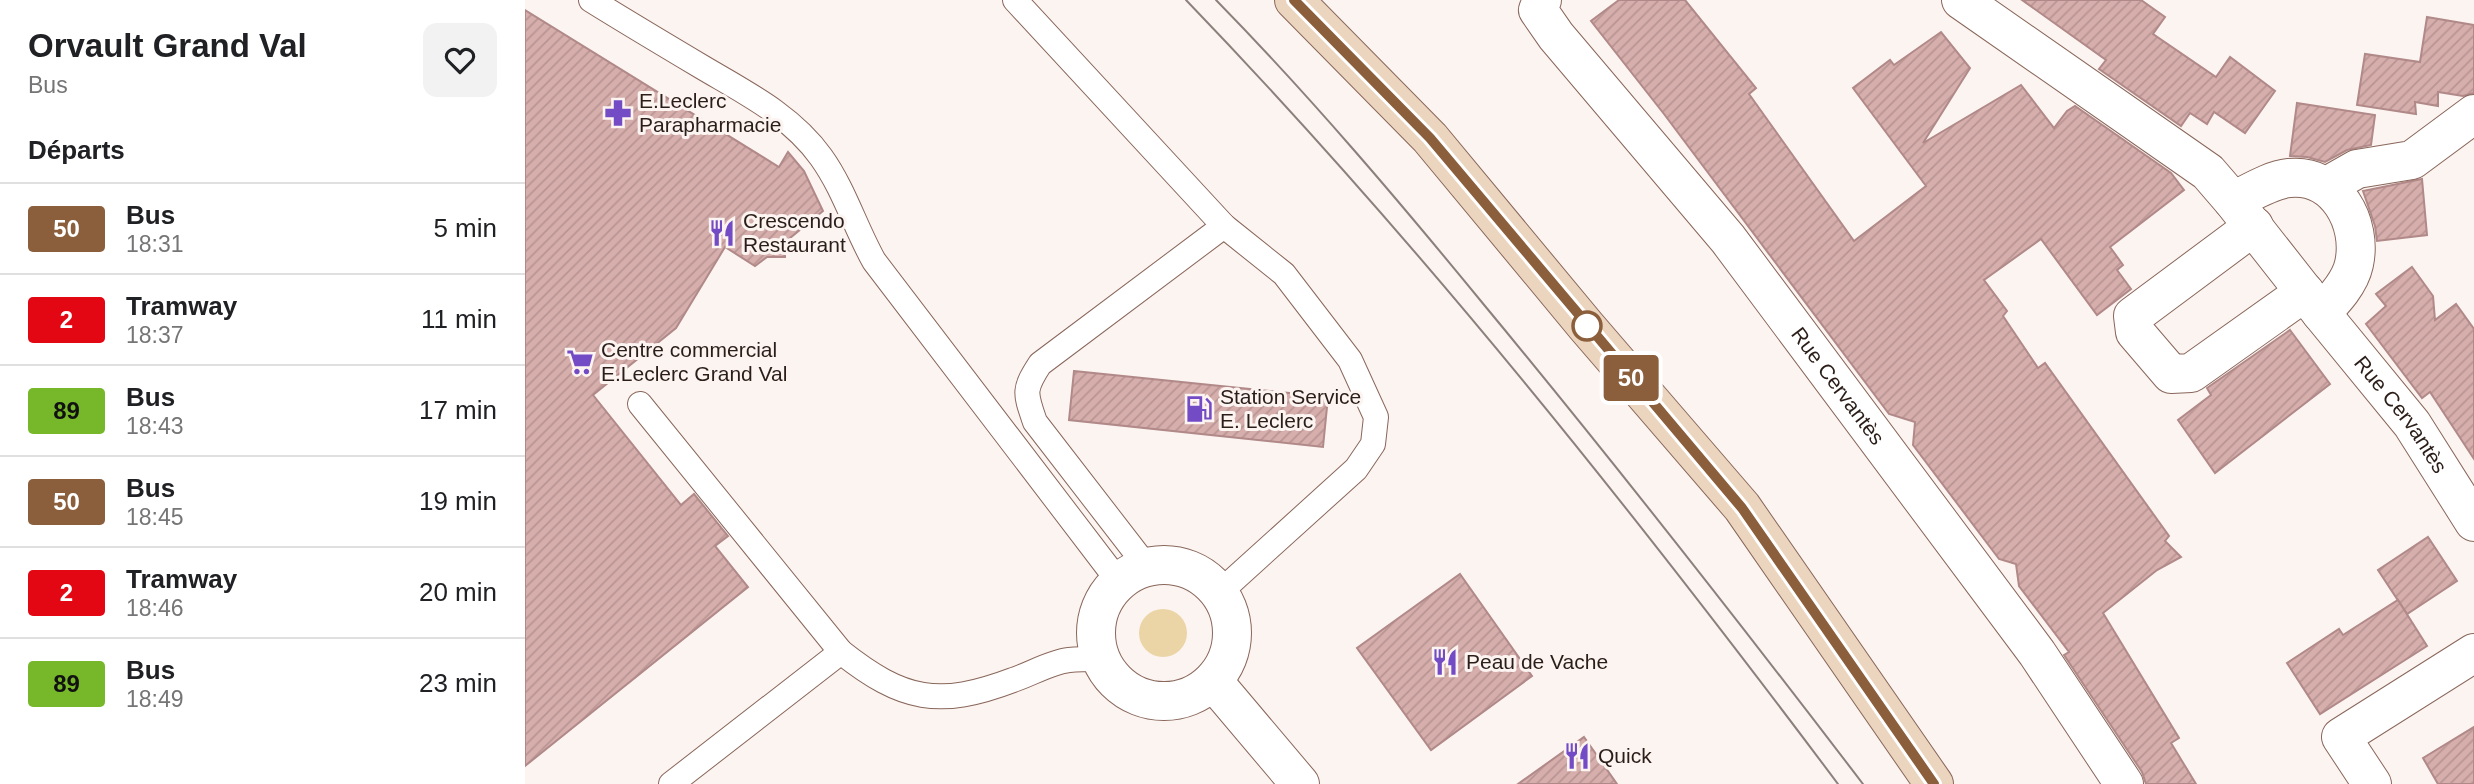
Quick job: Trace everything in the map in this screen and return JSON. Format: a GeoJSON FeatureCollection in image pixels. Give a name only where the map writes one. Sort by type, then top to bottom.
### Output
{"type":"FeatureCollection","features":[{"type":"Feature","properties":{"kind":"main road"},"geometry":{"type":"LineString","coordinates":[[1294,0],[1430,138],[1742,508],[1934,784]]}},
{"type":"Feature","properties":{"kind":"street","name":"Rue Cervantès"},"geometry":{"type":"LineString","coordinates":[[1542,0],[1538,10],[1556,36],[1728,239],[2037,653],[2124,784]]}},
{"type":"Feature","properties":{"kind":"street","name":"Rue Cervantès"},"geometry":{"type":"LineString","coordinates":[[1961,0],[2208,172],[2412,424],[2474,522]]}},
{"type":"Feature","properties":{"kind":"street"},"geometry":{"type":"LineString","coordinates":[[2327,186],[2357,169],[2412,160],[2474,114]]}},
{"type":"Feature","properties":{"kind":"street"},"geometry":{"type":"LineString","coordinates":[[2289,178],[2327,186],[2340,198],[2349,215],[2356,240],[2354,266],[2343,288],[2313,302],[2191,373],[2171,374],[2135,331],[2133,316],[2243,214],[2270,184],[2289,178]]}},
{"type":"Feature","properties":{"kind":"street"},"geometry":{"type":"LineString","coordinates":[[1167,565],[1188,569],[1205,579],[1219,593],[1228,610],[1232,629],[1231,648],[1224,666],[1213,681],[1195,694],[1173,701],[1151,700],[1130,692],[1113,678],[1101,659],[1096,638],[1097,618],[1106,598],[1133,575],[1167,565]]}},
{"type":"Feature","properties":{"kind":"street"},"geometry":{"type":"LineString","coordinates":[[2372,784],[2341,737],[2474,653]]}},
{"type":"Feature","properties":{"kind":"street"},"geometry":{"type":"LineString","coordinates":[[1213,681],[1300,784]]}},
{"type":"Feature","properties":{"kind":"lane"},"geometry":{"type":"LineString","coordinates":[[591,0],[769,107],[799,132],[820,156],[850,206],[857,231],[874,261],[1133,575]]}},
{"type":"Feature","properties":{"kind":"lane"},"geometry":{"type":"LineString","coordinates":[[1015,0],[1224,226],[1284,274],[1350,359],[1376,417],[1373,444],[1356,469],[1219,593]]}},
{"type":"Feature","properties":{"kind":"lane"},"geometry":{"type":"LineString","coordinates":[[1133,575],[1035,422],[1028,401],[1027,383],[1040,364],[1224,226]]}},
{"type":"Feature","properties":{"kind":"lane"},"geometry":{"type":"LineString","coordinates":[[640,404],[841,652],[866,672],[889,685],[919,696],[945,698],[992,688],[1066,660],[1101,659]]}},
{"type":"Feature","properties":{"kind":"lane"},"geometry":{"type":"LineString","coordinates":[[671,784],[841,652]]}},
{"type":"Feature","properties":{"kind":"shaded area"},"geometry":{"type":"Polygon","coordinates":[[[1163,609],[1180,616],[1187,633],[1180,650],[1163,657],[1146,650],[1139,633],[1146,616],[1163,609]]]}},
{"type":"Feature","properties":{"kind":"building"},"geometry":{"type":"Polygon","coordinates":[[[1619,0],[1685,0],[1756,88],[1749,94],[1854,241],[1926,186],[1853,88],[1890,60],[1894,65],[1941,32],[1970,68],[1923,143],[2021,85],[2054,128],[2067,111],[2075,106],[2171,173],[2184,190],[2110,247],[2123,265],[2117,270],[2131,289],[2097,315],[2041,239],[1984,280],[2007,311],[2003,316],[2038,368],[2045,363],[2169,536],[2165,541],[2181,557],[2157,570],[2103,613],[2179,738],[2171,743],[2196,784],[2146,784],[2142,772],[2064,655],[2069,652],[2019,586],[2016,564],[1999,559],[1913,445],[1915,422],[1889,414],[1591,21],[1619,0]]]}},
{"type":"Feature","properties":{"kind":"building"},"geometry":{"type":"Polygon","coordinates":[[[2022,0],[2141,0],[2165,17],[2153,34],[2216,77],[2230,57],[2275,91],[2245,133],[2214,112],[2207,124],[2190,113],[2181,126],[2099,69],[2106,60],[2022,0]]]}},
{"type":"Feature","properties":{"kind":"building","name":"Centre commercial E.Leclerc Grand Val"},"geometry":{"type":"Polygon","coordinates":[[[525,10],[779,167],[788,152],[804,171],[823,211],[784,243],[785,257],[767,257],[755,266],[725,247],[676,328],[593,395],[681,505],[694,494],[728,536],[715,546],[748,587],[525,766],[525,10]]]}},
{"type":"Feature","properties":{"kind":"building"},"geometry":{"type":"Polygon","coordinates":[[[2427,17],[2474,25],[2474,93],[2463,96],[2438,92],[2438,106],[2415,102],[2416,114],[2357,105],[2365,54],[2420,62],[2427,17]]]}},
{"type":"Feature","properties":{"kind":"building"},"geometry":{"type":"Polygon","coordinates":[[[2297,103],[2375,115],[2371,145],[2347,150],[2325,162],[2290,156],[2297,103]]]}},
{"type":"Feature","properties":{"kind":"building"},"geometry":{"type":"Polygon","coordinates":[[[2422,179],[2427,235],[2377,241],[2375,226],[2363,191],[2422,179]]]}},
{"type":"Feature","properties":{"kind":"building"},"geometry":{"type":"Polygon","coordinates":[[[2412,267],[2433,296],[2435,320],[2456,304],[2474,329],[2474,459],[2430,392],[2422,398],[2366,324],[2386,306],[2376,294],[2412,267]]]}},
{"type":"Feature","properties":{"kind":"building"},"geometry":{"type":"Polygon","coordinates":[[[2290,330],[2330,384],[2215,473],[2178,420],[2211,395],[2207,388],[2290,330]]]}},
{"type":"Feature","properties":{"kind":"building","name":"Station Service E. Leclerc"},"geometry":{"type":"Polygon","coordinates":[[[1074,371],[1328,397],[1323,447],[1069,420],[1074,371]]]}},
{"type":"Feature","properties":{"kind":"building"},"geometry":{"type":"Polygon","coordinates":[[[2428,537],[2457,581],[2407,614],[2378,570],[2428,537]]]}},
{"type":"Feature","properties":{"kind":"building","name":"Peau de Vache"},"geometry":{"type":"Polygon","coordinates":[[[1460,574],[1532,676],[1431,750],[1357,648],[1460,574]]]}},
{"type":"Feature","properties":{"kind":"building"},"geometry":{"type":"Polygon","coordinates":[[[2398,600],[2427,646],[2320,714],[2287,663],[2339,629],[2343,635],[2398,600]]]}},
{"type":"Feature","properties":{"kind":"building"},"geometry":{"type":"Polygon","coordinates":[[[2474,727],[2474,784],[2438,784],[2423,758],[2474,727]]]}},
{"type":"Feature","properties":{"kind":"building","name":"Quick"},"geometry":{"type":"Polygon","coordinates":[[[1584,737],[1617,784],[1518,784],[1584,737]]]}},
{"type":"Feature","properties":{"kind":"tram line"},"geometry":{"type":"LineString","coordinates":[[1186,0],[1359,188],[1524,382],[1683,581],[1838,784]]}},
{"type":"Feature","properties":{"kind":"tram line"},"geometry":{"type":"LineString","coordinates":[[1216,0],[1320,112],[1534,365],[1724,603],[1863,784]]}},
{"type":"Feature","properties":{"kind":"bus line","name":"50"},"geometry":{"type":"LineString","coordinates":[[1294,0],[1430,138],[1742,508],[1934,784]]}},
{"type":"Feature","properties":{"kind":"place","name":"E.Leclerc Parapharmacie"},"geometry":{"type":"Point","coordinates":[618,113]}},
{"type":"Feature","properties":{"kind":"place","name":"Crescendo Restaurant"},"geometry":{"type":"Point","coordinates":[722,233]}},
{"type":"Feature","properties":{"kind":"place","name":"Centre commercial E.Leclerc Grand Val"},"geometry":{"type":"Point","coordinates":[580,362]}},
{"type":"Feature","properties":{"kind":"place","name":"Station Service E. Leclerc"},"geometry":{"type":"Point","coordinates":[1199,409]}},
{"type":"Feature","properties":{"kind":"place","name":"Peau de Vache"},"geometry":{"type":"Point","coordinates":[1445,662]}},
{"type":"Feature","properties":{"kind":"place","name":"Quick"},"geometry":{"type":"Point","coordinates":[1577,756]}}]}
